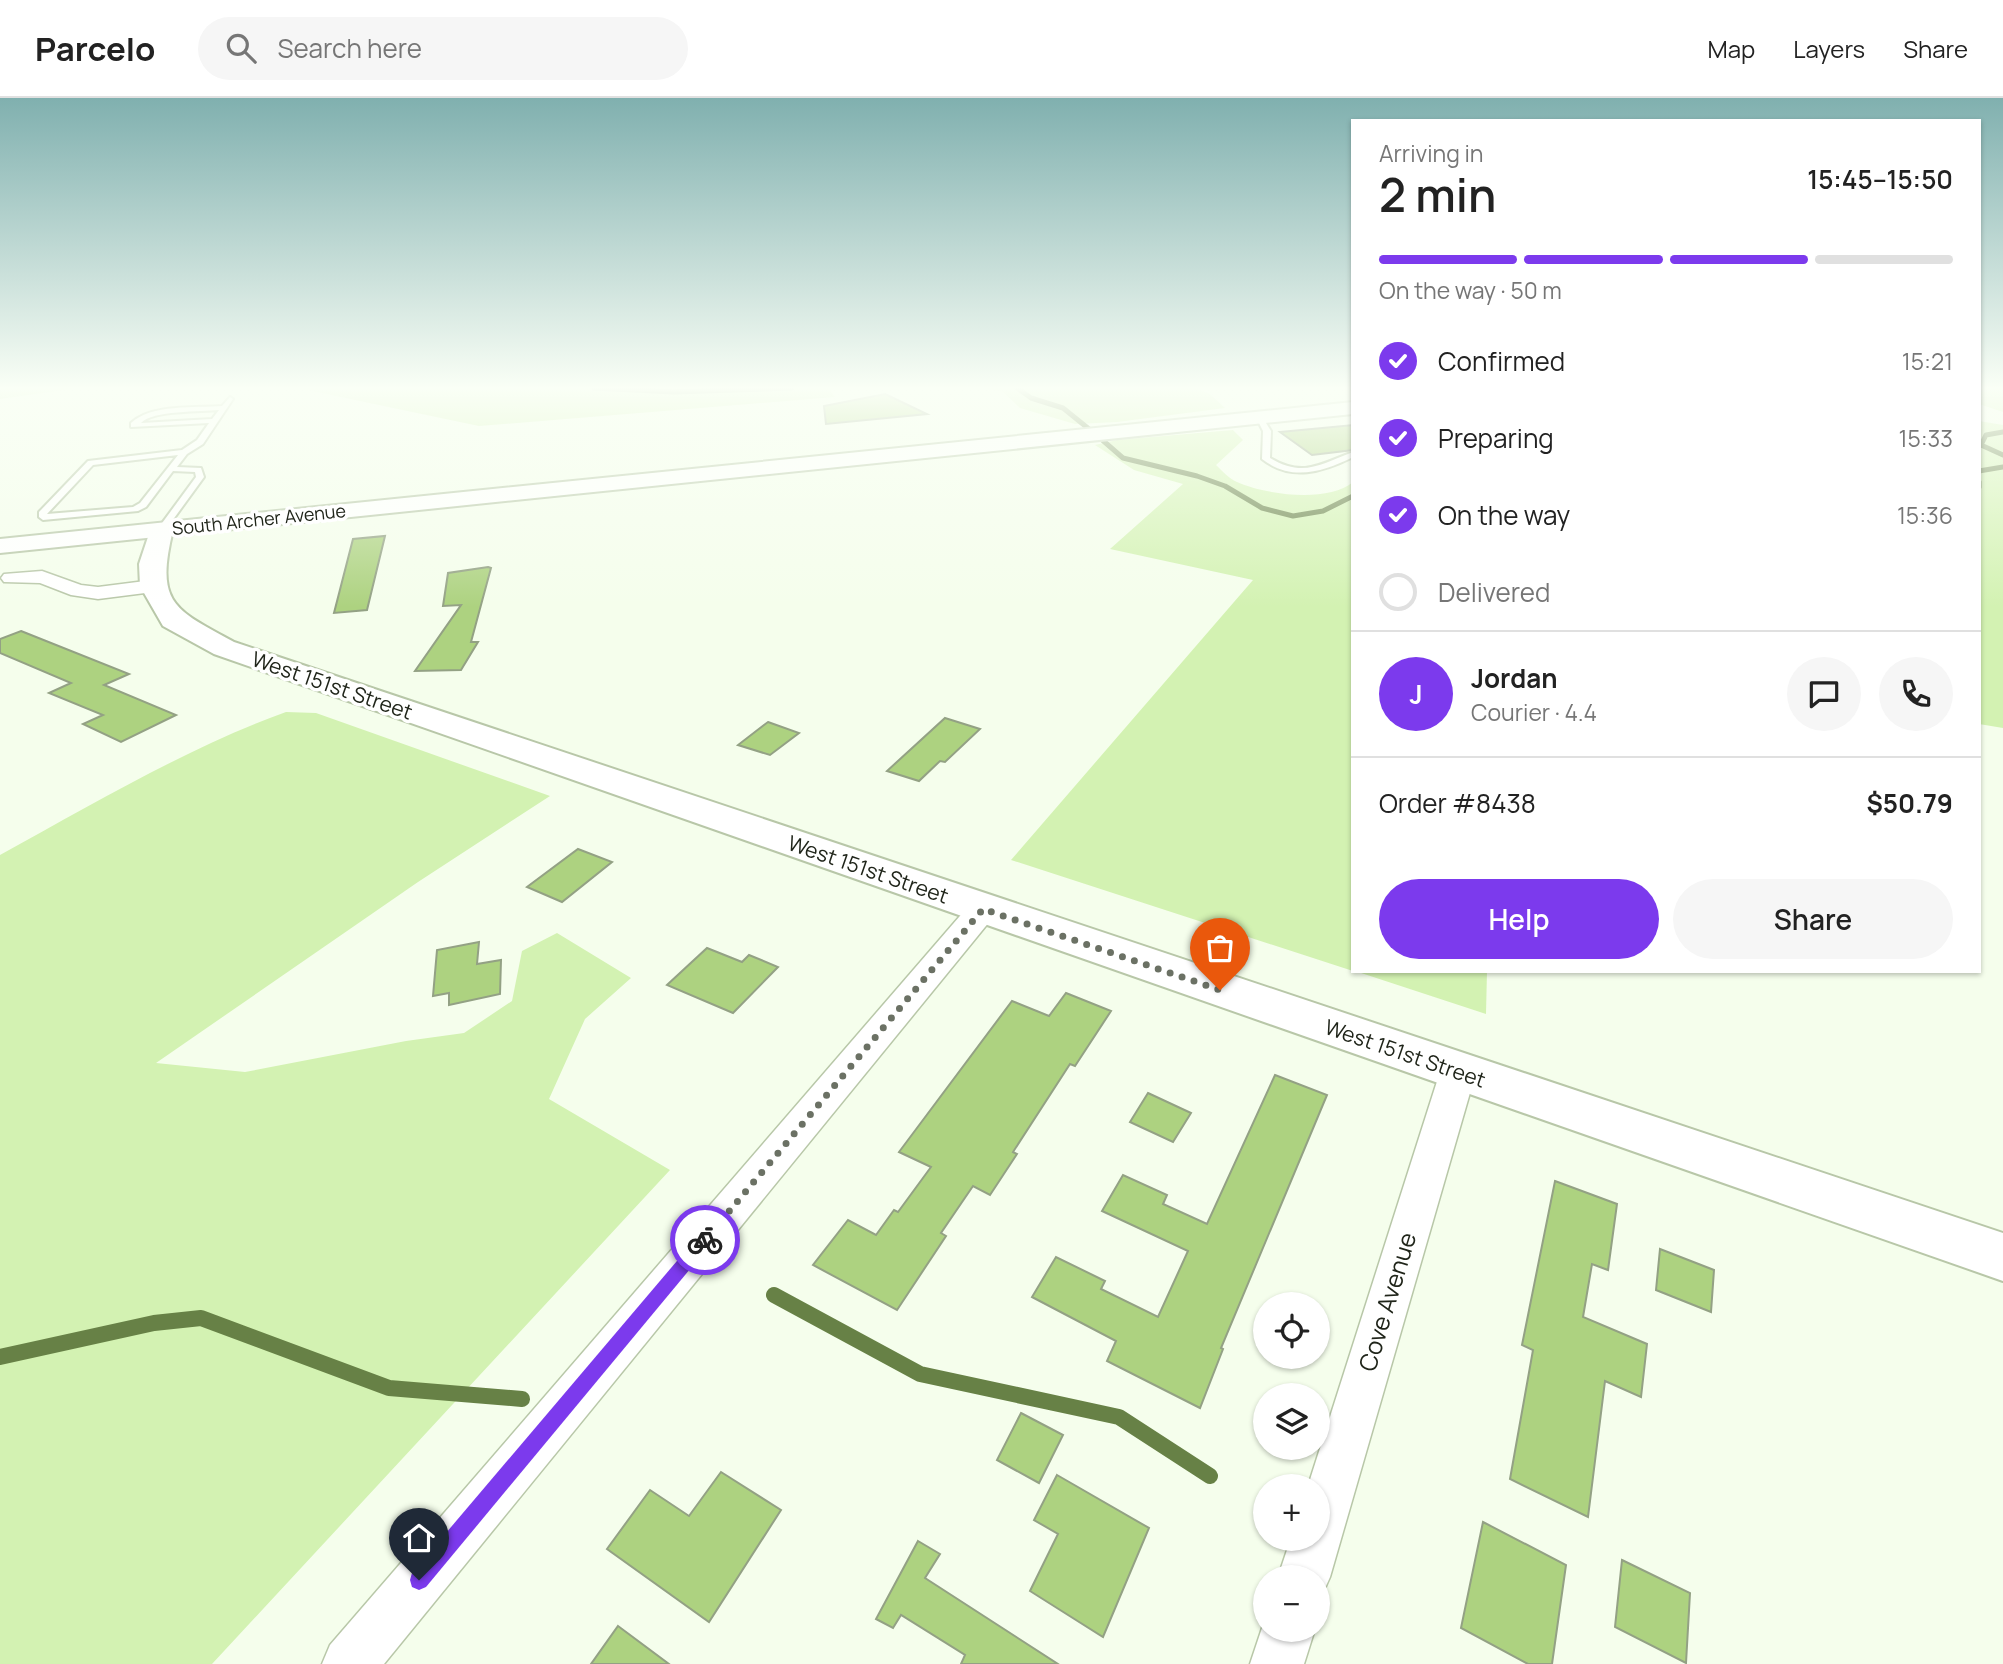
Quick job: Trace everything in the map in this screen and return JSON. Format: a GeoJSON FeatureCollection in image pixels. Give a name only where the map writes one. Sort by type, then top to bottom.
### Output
{"type":"FeatureCollection","features":[{"type":"Feature","properties":{"kind":"street","name":"South Archer Avenue"},"geometry":{"type":"LineString","coordinates":[[0,546],[820,461]]}},
{"type":"Feature","properties":{"kind":"street"},"geometry":{"type":"LineString","coordinates":[[11,578],[42,577],[78,591],[98,593],[153,586],[152,564],[161,530]]}},
{"type":"Feature","properties":{"kind":"street","name":"West 151st Street"},"geometry":{"type":"LineString","coordinates":[[153,586],[173,620],[224,648],[2003,1257]]}},
{"type":"Feature","properties":{"kind":"street"},"geometry":{"type":"LineString","coordinates":[[349,1664],[983,909]]}},
{"type":"Feature","properties":{"kind":"street","name":"Cove Avenue"},"geometry":{"type":"LineString","coordinates":[[1330,1493],[1458,1072]]}},
{"type":"Feature","properties":{"kind":"street"},"geometry":{"type":"LineString","coordinates":[[1278,1664],[1284,1642]]}},
{"type":"Feature","properties":{"kind":"lane"},"geometry":{"type":"LineString","coordinates":[[107,461],[91,463],[42,514],[43,517],[135,509],[143,505],[178,461]]}},
{"type":"Feature","properties":{"kind":"lane"},"geometry":{"type":"LineString","coordinates":[[1269,461],[1283,471],[1321,470],[1339,461]]}},
{"type":"Feature","properties":{"kind":"lane"},"geometry":{"type":"LineString","coordinates":[[161,530],[200,477],[198,470],[172,470]]}},
{"type":"Feature","properties":{"kind":"green space"},"geometry":{"type":"Polygon","coordinates":[[[1120,461],[1220,461],[1216,465],[1237,482],[1249,487],[1296,495],[1328,493],[1351,483],[1351,970],[1011,860],[1253,580],[1110,549],[1183,484],[1134,470],[1120,461]]]}},
{"type":"Feature","properties":{"kind":"green space"},"geometry":{"type":"Polygon","coordinates":[[[1981,461],[2003,461],[2003,728],[1981,724],[1981,461]]]}},
{"type":"Feature","properties":{"kind":"green space"},"geometry":{"type":"Polygon","coordinates":[[[286,712],[316,713],[550,796],[418,882],[156,1063],[245,1072],[406,1041],[464,1033],[512,1001],[522,951],[557,933],[631,978],[585,1019],[549,1099],[670,1170],[212,1664],[0,1664],[0,855],[213,742],[286,712]]]}},
{"type":"Feature","properties":{"kind":"green space"},"geometry":{"type":"Polygon","coordinates":[[[1361,973],[1487,973],[1486,1014],[1361,973]]]}},
{"type":"Feature","properties":{"kind":"building"},"geometry":{"type":"Polygon","coordinates":[[[385,536],[367,610],[334,613],[353,539],[385,536]]]}},
{"type":"Feature","properties":{"kind":"building"},"geometry":{"type":"Polygon","coordinates":[[[491,568],[471,642],[478,642],[461,670],[415,671],[461,605],[443,606],[448,573],[491,568]]]}},
{"type":"Feature","properties":{"kind":"building"},"geometry":{"type":"Polygon","coordinates":[[[21,631],[129,674],[104,685],[176,715],[121,742],[83,724],[103,715],[49,693],[71,683],[0,653],[0,639],[21,631]]]}},
{"type":"Feature","properties":{"kind":"building"},"geometry":{"type":"Polygon","coordinates":[[[945,718],[980,729],[945,762],[940,761],[919,781],[887,771],[945,718]]]}},
{"type":"Feature","properties":{"kind":"building"},"geometry":{"type":"Polygon","coordinates":[[[768,722],[799,733],[770,755],[738,745],[768,722]]]}},
{"type":"Feature","properties":{"kind":"building"},"geometry":{"type":"Polygon","coordinates":[[[578,849],[612,862],[562,902],[527,887],[578,849]]]}},
{"type":"Feature","properties":{"kind":"building"},"geometry":{"type":"Polygon","coordinates":[[[479,942],[477,964],[501,960],[500,994],[449,1005],[449,993],[433,996],[437,950],[479,942]]]}},
{"type":"Feature","properties":{"kind":"building"},"geometry":{"type":"Polygon","coordinates":[[[707,948],[742,962],[749,955],[778,967],[733,1013],[667,985],[707,948]]]}},
{"type":"Feature","properties":{"kind":"building"},"geometry":{"type":"Polygon","coordinates":[[[1066,993],[1111,1011],[1075,1066],[1070,1064],[1013,1152],[1017,1154],[990,1195],[973,1186],[941,1233],[946,1236],[897,1310],[813,1265],[848,1220],[876,1235],[894,1210],[898,1212],[931,1167],[899,1152],[1012,1001],[1049,1016],[1066,993]]]}},
{"type":"Feature","properties":{"kind":"building"},"geometry":{"type":"Polygon","coordinates":[[[1275,1075],[1327,1095],[1221,1348],[1223,1349],[1200,1408],[1107,1361],[1116,1341],[1032,1297],[1056,1257],[1105,1281],[1101,1289],[1158,1317],[1188,1251],[1102,1211],[1123,1175],[1167,1195],[1163,1204],[1207,1224],[1275,1075]]]}},
{"type":"Feature","properties":{"kind":"building"},"geometry":{"type":"Polygon","coordinates":[[[1148,1093],[1191,1113],[1173,1142],[1130,1122],[1148,1093]]]}},
{"type":"Feature","properties":{"kind":"building"},"geometry":{"type":"Polygon","coordinates":[[[1555,1181],[1617,1204],[1608,1270],[1592,1264],[1583,1317],[1647,1344],[1641,1397],[1605,1381],[1588,1517],[1510,1479],[1533,1350],[1522,1345],[1555,1181]]]}},
{"type":"Feature","properties":{"kind":"building"},"geometry":{"type":"Polygon","coordinates":[[[1660,1249],[1714,1270],[1711,1312],[1656,1290],[1660,1249]]]}},
{"type":"Feature","properties":{"kind":"building"},"geometry":{"type":"Polygon","coordinates":[[[1021,1413],[1063,1435],[1039,1483],[997,1460],[1021,1413]]]}},
{"type":"Feature","properties":{"kind":"building"},"geometry":{"type":"Polygon","coordinates":[[[721,1472],[781,1510],[709,1622],[607,1549],[650,1490],[689,1516],[721,1472]]]}},
{"type":"Feature","properties":{"kind":"building"},"geometry":{"type":"Polygon","coordinates":[[[1057,1475],[1149,1528],[1103,1637],[1030,1591],[1058,1534],[1034,1520],[1057,1475]]]}},
{"type":"Feature","properties":{"kind":"building"},"geometry":{"type":"Polygon","coordinates":[[[1483,1522],[1566,1565],[1552,1664],[1528,1664],[1461,1628],[1483,1522]]]}},
{"type":"Feature","properties":{"kind":"building"},"geometry":{"type":"Polygon","coordinates":[[[918,1541],[940,1554],[925,1578],[1058,1664],[961,1664],[965,1655],[901,1615],[893,1628],[876,1619],[918,1541]]]}},
{"type":"Feature","properties":{"kind":"building"},"geometry":{"type":"Polygon","coordinates":[[[1622,1560],[1690,1593],[1686,1663],[1615,1627],[1622,1560]]]}},
{"type":"Feature","properties":{"kind":"building"},"geometry":{"type":"Polygon","coordinates":[[[618,1626],[669,1664],[591,1664],[618,1626]]]}},
{"type":"Feature","properties":{"kind":"waterway"},"geometry":{"type":"LineString","coordinates":[[1136,461],[1197,476],[1225,486],[1262,508],[1293,516],[1323,511],[1351,497]]}},
{"type":"Feature","properties":{"kind":"waterway"},"geometry":{"type":"LineString","coordinates":[[1981,471],[2003,467]]}},
{"type":"Feature","properties":{"kind":"waterway"},"geometry":{"type":"LineString","coordinates":[[774,1295],[920,1374],[1119,1417],[1210,1476]]}},
{"type":"Feature","properties":{"kind":"waterway"},"geometry":{"type":"LineString","coordinates":[[0,1357],[154,1323],[201,1318],[389,1388],[522,1399]]}},
{"type":"Feature","properties":{"kind":"way so far"},"geometry":{"type":"LineString","coordinates":[[705,1240],[983,909],[1220,990]]}},
{"type":"Feature","properties":{"kind":"route"},"geometry":{"type":"LineString","coordinates":[[419,1580],[705,1240]]}}]}
